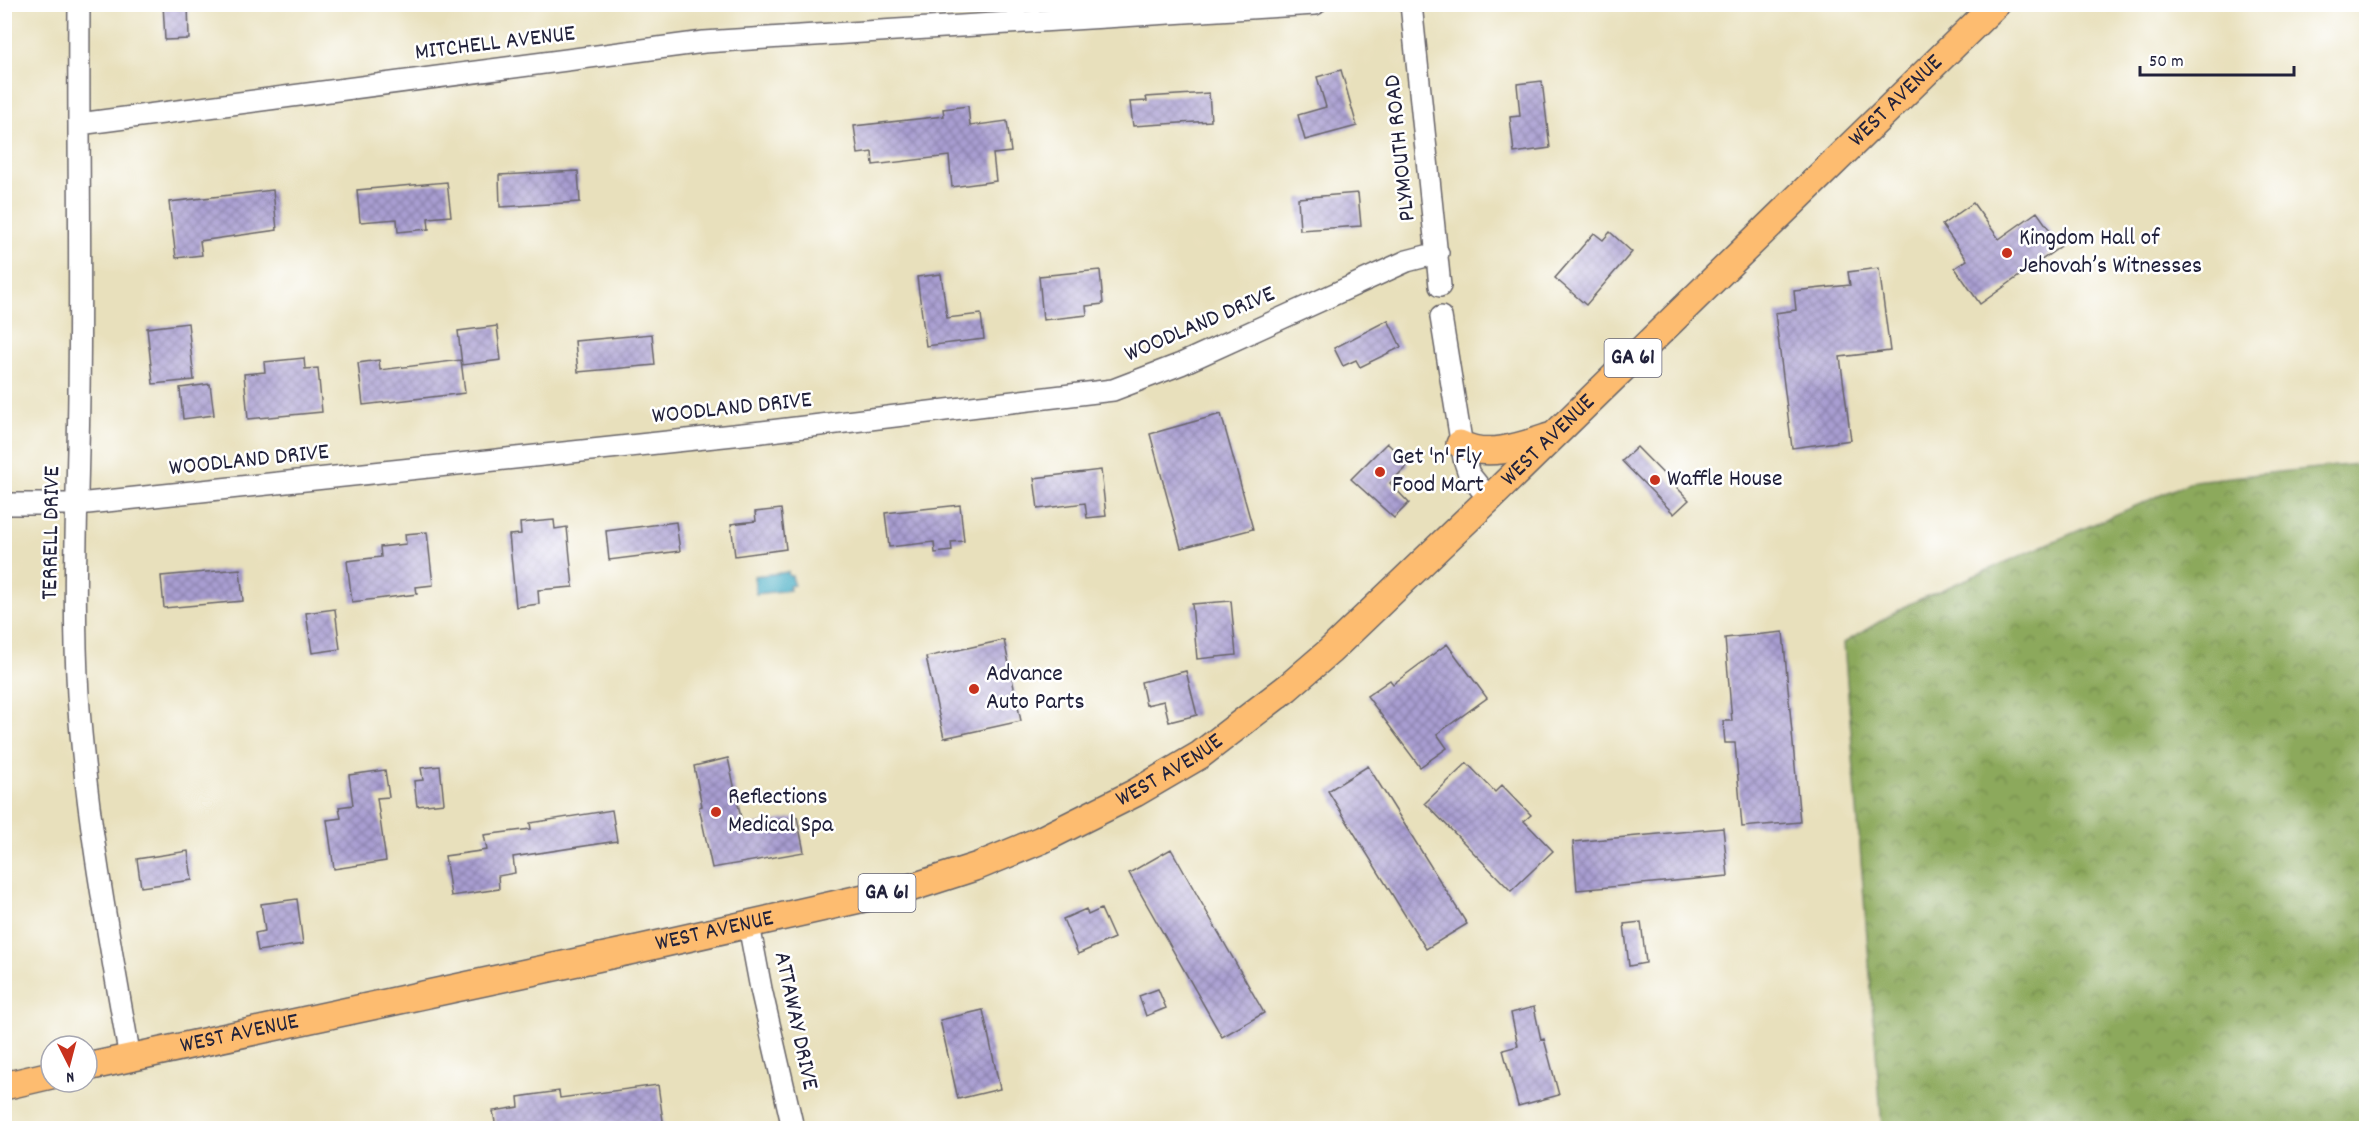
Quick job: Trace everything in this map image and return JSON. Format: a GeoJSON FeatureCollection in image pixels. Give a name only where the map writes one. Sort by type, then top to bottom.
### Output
{"type":"FeatureCollection","features":[{"type":"Feature","properties":{"kind":"main road","name":"WEST AVENUE"},"geometry":{"type":"LineString","coordinates":[[99,1064],[749,925],[913,887],[978,866],[1081,822],[1135,793],[1200,755],[1287,688],[1330,651],[1996,4]]}},
{"type":"Feature","properties":{"kind":"main road"},"geometry":{"type":"LineString","coordinates":[[1460,444],[1472,449],[1493,450],[1531,443],[1553,436]]}},
{"type":"Feature","properties":{"kind":"main road"},"geometry":{"type":"LineString","coordinates":[[4,1086],[39,1078]]}},
{"type":"Feature","properties":{"kind":"street","name":"TERRELL DRIVE"},"geometry":{"type":"LineString","coordinates":[[79,4],[78,504],[75,640],[78,698],[90,809],[130,1058]]}},
{"type":"Feature","properties":{"kind":"street","name":"MITCHELL AVENUE"},"geometry":{"type":"LineString","coordinates":[[79,124],[704,42],[1315,4]]}},
{"type":"Feature","properties":{"kind":"street","name":"PLYMOUTH ROAD"},"geometry":{"type":"LineString","coordinates":[[1412,4],[1440,286]]}},
{"type":"Feature","properties":{"kind":"street","name":"WOODLAND DRIVE"},"geometry":{"type":"LineString","coordinates":[[4,504],[78,504],[762,432],[1113,390],[1181,364],[1407,261],[1438,253]]}},
{"type":"Feature","properties":{"kind":"street"},"geometry":{"type":"LineString","coordinates":[[1441,317],[1460,444],[1469,474],[1489,499]]}},
{"type":"Feature","properties":{"kind":"street","name":"ATTAWAY DRIVE"},"geometry":{"type":"LineString","coordinates":[[749,925],[761,989],[793,1128]]}},
{"type":"Feature","properties":{"kind":"green space"},"geometry":{"type":"Polygon","coordinates":[[[2366,463],[2366,1128],[1882,1128],[1844,643],[1909,604],[2193,481],[2366,463]]]}},
{"type":"Feature","properties":{"kind":"water"},"geometry":{"type":"Polygon","coordinates":[[[788,572],[789,576],[792,576],[794,585],[789,586],[790,590],[756,594],[754,576],[788,572]]]}},
{"type":"Feature","properties":{"kind":"building"},"geometry":{"type":"Polygon","coordinates":[[[163,4],[188,4],[189,39],[165,40],[163,4]]]}},
{"type":"Feature","properties":{"kind":"building"},"geometry":{"type":"Polygon","coordinates":[[[1341,70],[1357,126],[1305,140],[1298,115],[1326,107],[1317,77],[1341,70]]]}},
{"type":"Feature","properties":{"kind":"building"},"geometry":{"type":"Polygon","coordinates":[[[1542,81],[1550,148],[1514,153],[1510,117],[1520,116],[1517,84],[1542,81]]]}},
{"type":"Feature","properties":{"kind":"building"},"geometry":{"type":"Polygon","coordinates":[[[1209,93],[1211,121],[1133,126],[1130,102],[1147,101],[1146,97],[1209,93]]]}},
{"type":"Feature","properties":{"kind":"building"},"geometry":{"type":"Polygon","coordinates":[[[968,106],[970,126],[1007,121],[1011,152],[993,154],[996,181],[952,187],[949,156],[873,165],[872,152],[858,154],[854,126],[944,116],[943,109],[968,106]]]}},
{"type":"Feature","properties":{"kind":"building"},"geometry":{"type":"Polygon","coordinates":[[[578,171],[580,202],[500,207],[499,175],[578,171]]]}},
{"type":"Feature","properties":{"kind":"building"},"geometry":{"type":"Polygon","coordinates":[[[447,182],[451,216],[428,218],[429,229],[398,232],[397,219],[360,222],[357,190],[447,182]]]}},
{"type":"Feature","properties":{"kind":"building"},"geometry":{"type":"Polygon","coordinates":[[[273,190],[277,230],[200,241],[202,255],[176,258],[169,202],[273,190]]]}},
{"type":"Feature","properties":{"kind":"building"},"geometry":{"type":"Polygon","coordinates":[[[1358,193],[1361,226],[1300,230],[1298,198],[1358,193]]]}},
{"type":"Feature","properties":{"kind":"building","name":"Kingdom Hall of Jehovah’s Witnesses"},"geometry":{"type":"Polygon","coordinates":[[[1973,203],[1999,239],[2037,212],[2061,246],[1980,304],[1955,268],[1967,260],[1942,225],[1973,203]]]}},
{"type":"Feature","properties":{"kind":"building"},"geometry":{"type":"Polygon","coordinates":[[[1610,232],[1632,252],[1586,305],[1555,278],[1594,233],[1603,240],[1610,232]]]}},
{"type":"Feature","properties":{"kind":"building"},"geometry":{"type":"Polygon","coordinates":[[[1879,268],[1890,351],[1840,357],[1851,440],[1792,448],[1775,313],[1796,310],[1794,291],[1850,285],[1848,272],[1879,268]]]}},
{"type":"Feature","properties":{"kind":"building"},"geometry":{"type":"Polygon","coordinates":[[[1100,270],[1103,304],[1086,306],[1087,315],[1043,320],[1039,276],[1100,270]]]}},
{"type":"Feature","properties":{"kind":"building"},"geometry":{"type":"Polygon","coordinates":[[[941,274],[947,318],[981,314],[984,339],[926,346],[917,277],[941,274]]]}},
{"type":"Feature","properties":{"kind":"building"},"geometry":{"type":"Polygon","coordinates":[[[1388,320],[1401,347],[1360,367],[1356,360],[1343,366],[1334,348],[1388,320]]]}},
{"type":"Feature","properties":{"kind":"building"},"geometry":{"type":"Polygon","coordinates":[[[188,323],[194,380],[153,384],[147,328],[188,323]]]}},
{"type":"Feature","properties":{"kind":"building"},"geometry":{"type":"Polygon","coordinates":[[[497,326],[501,360],[462,365],[458,331],[497,326]]]}},
{"type":"Feature","properties":{"kind":"building"},"geometry":{"type":"Polygon","coordinates":[[[652,334],[655,365],[578,372],[575,341],[652,334]]]}},
{"type":"Feature","properties":{"kind":"building"},"geometry":{"type":"Polygon","coordinates":[[[304,358],[305,369],[318,368],[322,412],[248,419],[244,374],[265,372],[264,362],[304,358]]]}},
{"type":"Feature","properties":{"kind":"building"},"geometry":{"type":"Polygon","coordinates":[[[379,360],[380,370],[461,360],[465,393],[363,405],[358,363],[379,360]]]}},
{"type":"Feature","properties":{"kind":"building"},"geometry":{"type":"Polygon","coordinates":[[[210,384],[214,415],[183,419],[180,388],[210,384]]]}},
{"type":"Feature","properties":{"kind":"building"},"geometry":{"type":"Polygon","coordinates":[[[1221,414],[1253,529],[1181,548],[1150,434],[1221,414]]]}},
{"type":"Feature","properties":{"kind":"building","name":"Get 'n' Fly Food Mart"},"geometry":{"type":"Polygon","coordinates":[[[1387,443],[1409,464],[1390,483],[1409,503],[1394,518],[1351,479],[1387,443]]]}},
{"type":"Feature","properties":{"kind":"building","name":"Waffle House"},"geometry":{"type":"Polygon","coordinates":[[[1637,447],[1689,500],[1674,514],[1622,461],[1637,447]]]}},
{"type":"Feature","properties":{"kind":"building"},"geometry":{"type":"Polygon","coordinates":[[[1101,470],[1106,516],[1087,518],[1085,503],[1038,509],[1034,478],[1101,470]]]}},
{"type":"Feature","properties":{"kind":"building"},"geometry":{"type":"Polygon","coordinates":[[[960,505],[964,541],[951,542],[952,551],[935,553],[934,542],[889,547],[885,513],[960,505]]]}},
{"type":"Feature","properties":{"kind":"building"},"geometry":{"type":"Polygon","coordinates":[[[781,509],[786,549],[735,556],[731,524],[756,521],[755,512],[781,509]]]}},
{"type":"Feature","properties":{"kind":"building"},"geometry":{"type":"Polygon","coordinates":[[[554,520],[555,529],[567,527],[573,587],[538,590],[539,604],[516,607],[509,535],[521,534],[520,523],[554,520]]]}},
{"type":"Feature","properties":{"kind":"building"},"geometry":{"type":"Polygon","coordinates":[[[676,522],[680,551],[609,560],[606,531],[676,522]]]}},
{"type":"Feature","properties":{"kind":"building"},"geometry":{"type":"Polygon","coordinates":[[[427,532],[433,585],[416,587],[417,594],[352,602],[347,561],[381,557],[380,547],[406,544],[405,534],[427,532]]]}},
{"type":"Feature","properties":{"kind":"building"},"geometry":{"type":"Polygon","coordinates":[[[240,569],[243,601],[164,608],[161,576],[240,569]]]}},
{"type":"Feature","properties":{"kind":"building"},"geometry":{"type":"Polygon","coordinates":[[[1231,601],[1236,655],[1197,659],[1192,604],[1231,601]]]}},
{"type":"Feature","properties":{"kind":"building"},"geometry":{"type":"Polygon","coordinates":[[[335,609],[340,649],[312,653],[306,613],[335,609]]]}},
{"type":"Feature","properties":{"kind":"building"},"geometry":{"type":"Polygon","coordinates":[[[1783,632],[1800,822],[1742,827],[1735,743],[1725,743],[1723,721],[1732,721],[1725,638],[1783,632]]]}},
{"type":"Feature","properties":{"kind":"building","name":"Advance Auto Parts"},"geometry":{"type":"Polygon","coordinates":[[[1004,640],[1021,721],[944,738],[926,657],[1004,640]]]}},
{"type":"Feature","properties":{"kind":"building"},"geometry":{"type":"Polygon","coordinates":[[[1447,644],[1487,698],[1437,734],[1447,748],[1420,767],[1367,696],[1390,680],[1393,684],[1447,644]]]}},
{"type":"Feature","properties":{"kind":"building"},"geometry":{"type":"Polygon","coordinates":[[[1186,671],[1197,715],[1169,722],[1164,701],[1146,705],[1141,682],[1186,671]]]}},
{"type":"Feature","properties":{"kind":"building","name":"Reflections Medical Spa"},"geometry":{"type":"Polygon","coordinates":[[[728,758],[743,827],[797,817],[804,852],[712,868],[699,807],[702,806],[694,766],[728,758]]]}},
{"type":"Feature","properties":{"kind":"building"},"geometry":{"type":"Polygon","coordinates":[[[1467,763],[1495,792],[1502,785],[1531,815],[1524,821],[1553,851],[1511,891],[1425,803],[1467,763]]]}},
{"type":"Feature","properties":{"kind":"building"},"geometry":{"type":"Polygon","coordinates":[[[440,766],[444,803],[417,806],[414,781],[423,780],[421,768],[440,766]]]}},
{"type":"Feature","properties":{"kind":"building"},"geometry":{"type":"Polygon","coordinates":[[[1368,766],[1467,924],[1426,949],[1328,791],[1368,766]]]}},
{"type":"Feature","properties":{"kind":"building"},"geometry":{"type":"Polygon","coordinates":[[[385,770],[389,797],[377,798],[386,861],[334,869],[327,820],[341,818],[339,807],[353,805],[349,775],[385,770]]]}},
{"type":"Feature","properties":{"kind":"building"},"geometry":{"type":"Polygon","coordinates":[[[612,810],[617,841],[513,857],[515,873],[498,876],[499,889],[451,896],[445,856],[487,850],[484,835],[531,829],[530,823],[612,810]]]}},
{"type":"Feature","properties":{"kind":"building"},"geometry":{"type":"Polygon","coordinates":[[[1723,828],[1728,876],[1577,890],[1573,842],[1723,828]]]}},
{"type":"Feature","properties":{"kind":"building"},"geometry":{"type":"Polygon","coordinates":[[[1171,849],[1264,1013],[1222,1037],[1129,873],[1171,849]]]}},
{"type":"Feature","properties":{"kind":"building"},"geometry":{"type":"Polygon","coordinates":[[[188,851],[192,880],[141,887],[137,859],[188,851]]]}},
{"type":"Feature","properties":{"kind":"building"},"geometry":{"type":"Polygon","coordinates":[[[297,899],[303,944],[258,951],[255,933],[265,931],[261,904],[297,899]]]}},
{"type":"Feature","properties":{"kind":"building"},"geometry":{"type":"Polygon","coordinates":[[[1086,909],[1088,915],[1101,909],[1114,938],[1078,954],[1063,919],[1086,909]]]}},
{"type":"Feature","properties":{"kind":"building"},"geometry":{"type":"Polygon","coordinates":[[[1641,922],[1646,963],[1629,966],[1624,924],[1641,922]]]}},
{"type":"Feature","properties":{"kind":"building"},"geometry":{"type":"Polygon","coordinates":[[[1158,989],[1166,1008],[1146,1016],[1139,996],[1158,989]]]}},
{"type":"Feature","properties":{"kind":"building"},"geometry":{"type":"Polygon","coordinates":[[[1534,1007],[1541,1040],[1544,1039],[1559,1095],[1518,1106],[1503,1050],[1518,1046],[1511,1013],[1534,1007]]]}},
{"type":"Feature","properties":{"kind":"building"},"geometry":{"type":"Polygon","coordinates":[[[983,1010],[1000,1089],[958,1099],[940,1020],[983,1010]]]}},
{"type":"Feature","properties":{"kind":"building"},"geometry":{"type":"Polygon","coordinates":[[[658,1085],[664,1128],[496,1128],[493,1111],[519,1107],[518,1097],[559,1091],[560,1098],[658,1085]]]}},
{"type":"Feature","properties":{"kind":"place","name":"Kingdom Hall of Jehovah’s Witnesses"},"geometry":{"type":"Point","coordinates":[2007,253]}},
{"type":"Feature","properties":{"kind":"place","name":"Get 'n' Fly Food Mart"},"geometry":{"type":"Point","coordinates":[1380,472]}},
{"type":"Feature","properties":{"kind":"place","name":"Waffle House"},"geometry":{"type":"Point","coordinates":[1655,480]}},
{"type":"Feature","properties":{"kind":"place","name":"Advance Auto Parts"},"geometry":{"type":"Point","coordinates":[974,689]}},
{"type":"Feature","properties":{"kind":"place","name":"Reflections Medical Spa"},"geometry":{"type":"Point","coordinates":[716,812]}}]}
